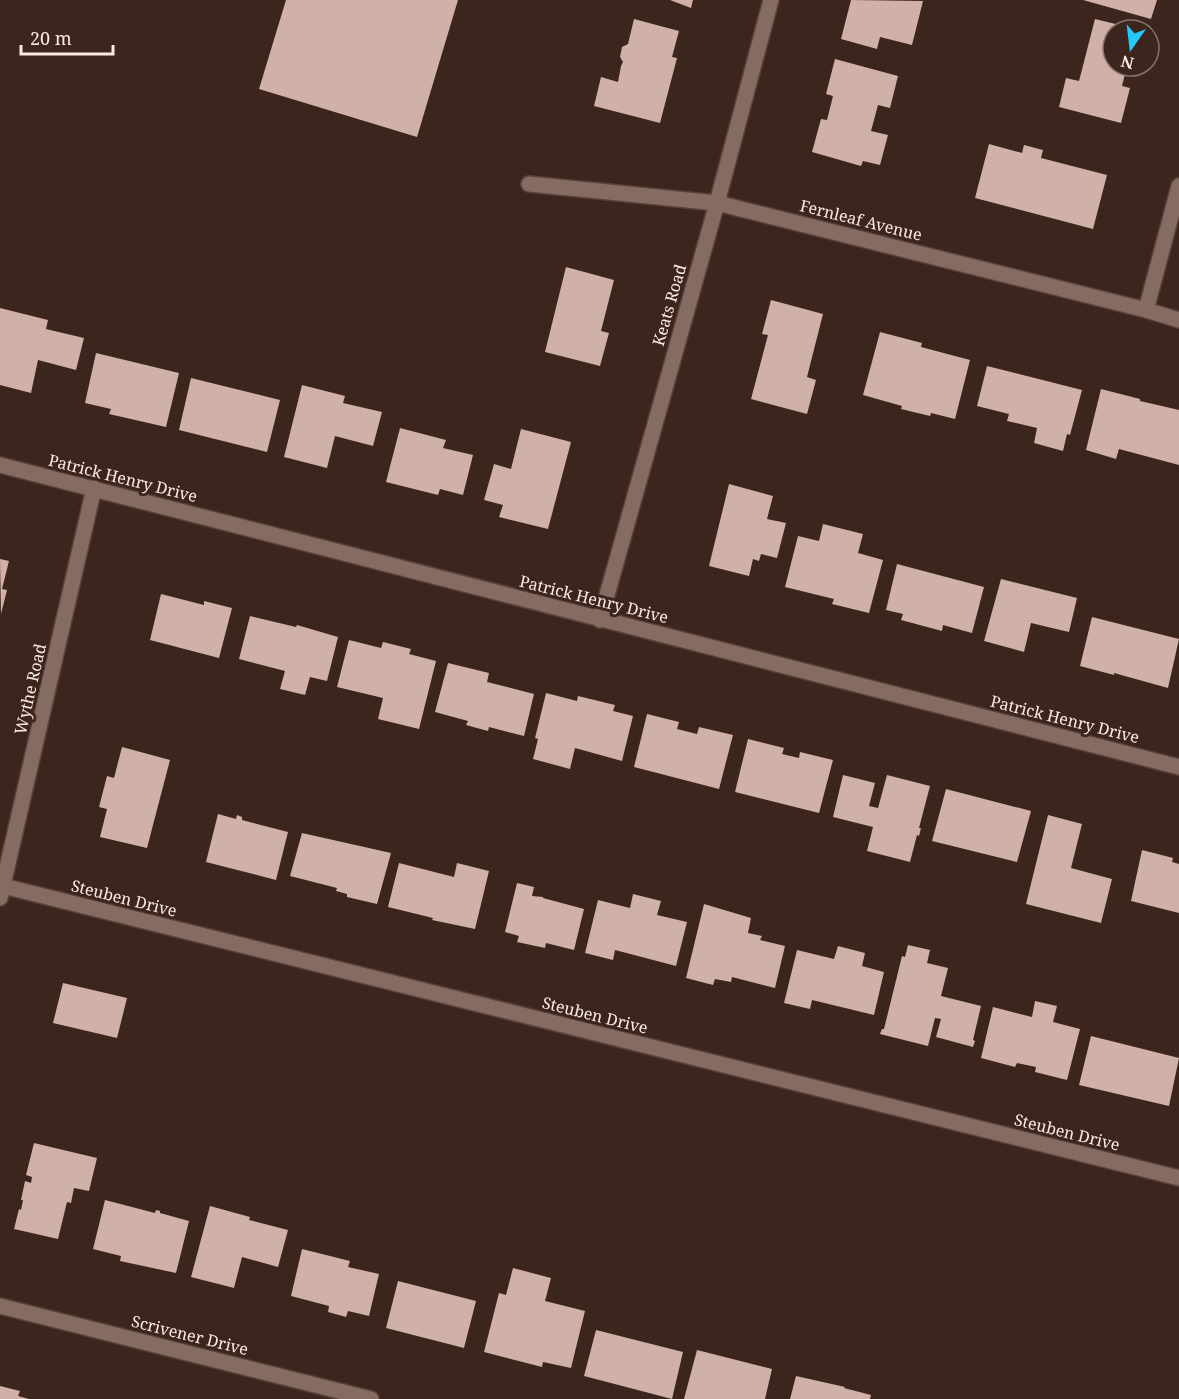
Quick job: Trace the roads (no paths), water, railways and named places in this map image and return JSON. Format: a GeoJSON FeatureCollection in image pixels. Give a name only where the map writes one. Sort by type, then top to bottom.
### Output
{"type":"FeatureCollection","features":[{"type":"Feature","properties":{"kind":"street","name":"Keats Road"},"geometry":{"type":"LineString","coordinates":[[600,620],[717,203],[771,0]]}},
{"type":"Feature","properties":{"kind":"street","name":"Fernleaf Avenue"},"geometry":{"type":"LineString","coordinates":[[530,184],[717,203],[1179,320]]}},
{"type":"Feature","properties":{"kind":"street"},"geometry":{"type":"LineString","coordinates":[[1146,310],[1179,186]]}},
{"type":"Feature","properties":{"kind":"street","name":"Patrick Henry Drive"},"geometry":{"type":"LineString","coordinates":[[0,465],[1179,767]]}},
{"type":"Feature","properties":{"kind":"street","name":"Wythe Road"},"geometry":{"type":"LineString","coordinates":[[1,892],[94,488]]}},
{"type":"Feature","properties":{"kind":"street","name":"Steuben Drive"},"geometry":{"type":"LineString","coordinates":[[1,892],[1179,1178]]}},
{"type":"Feature","properties":{"kind":"street","name":"Scrivener Drive"},"geometry":{"type":"LineString","coordinates":[[0,1306],[371,1399]]}}]}
